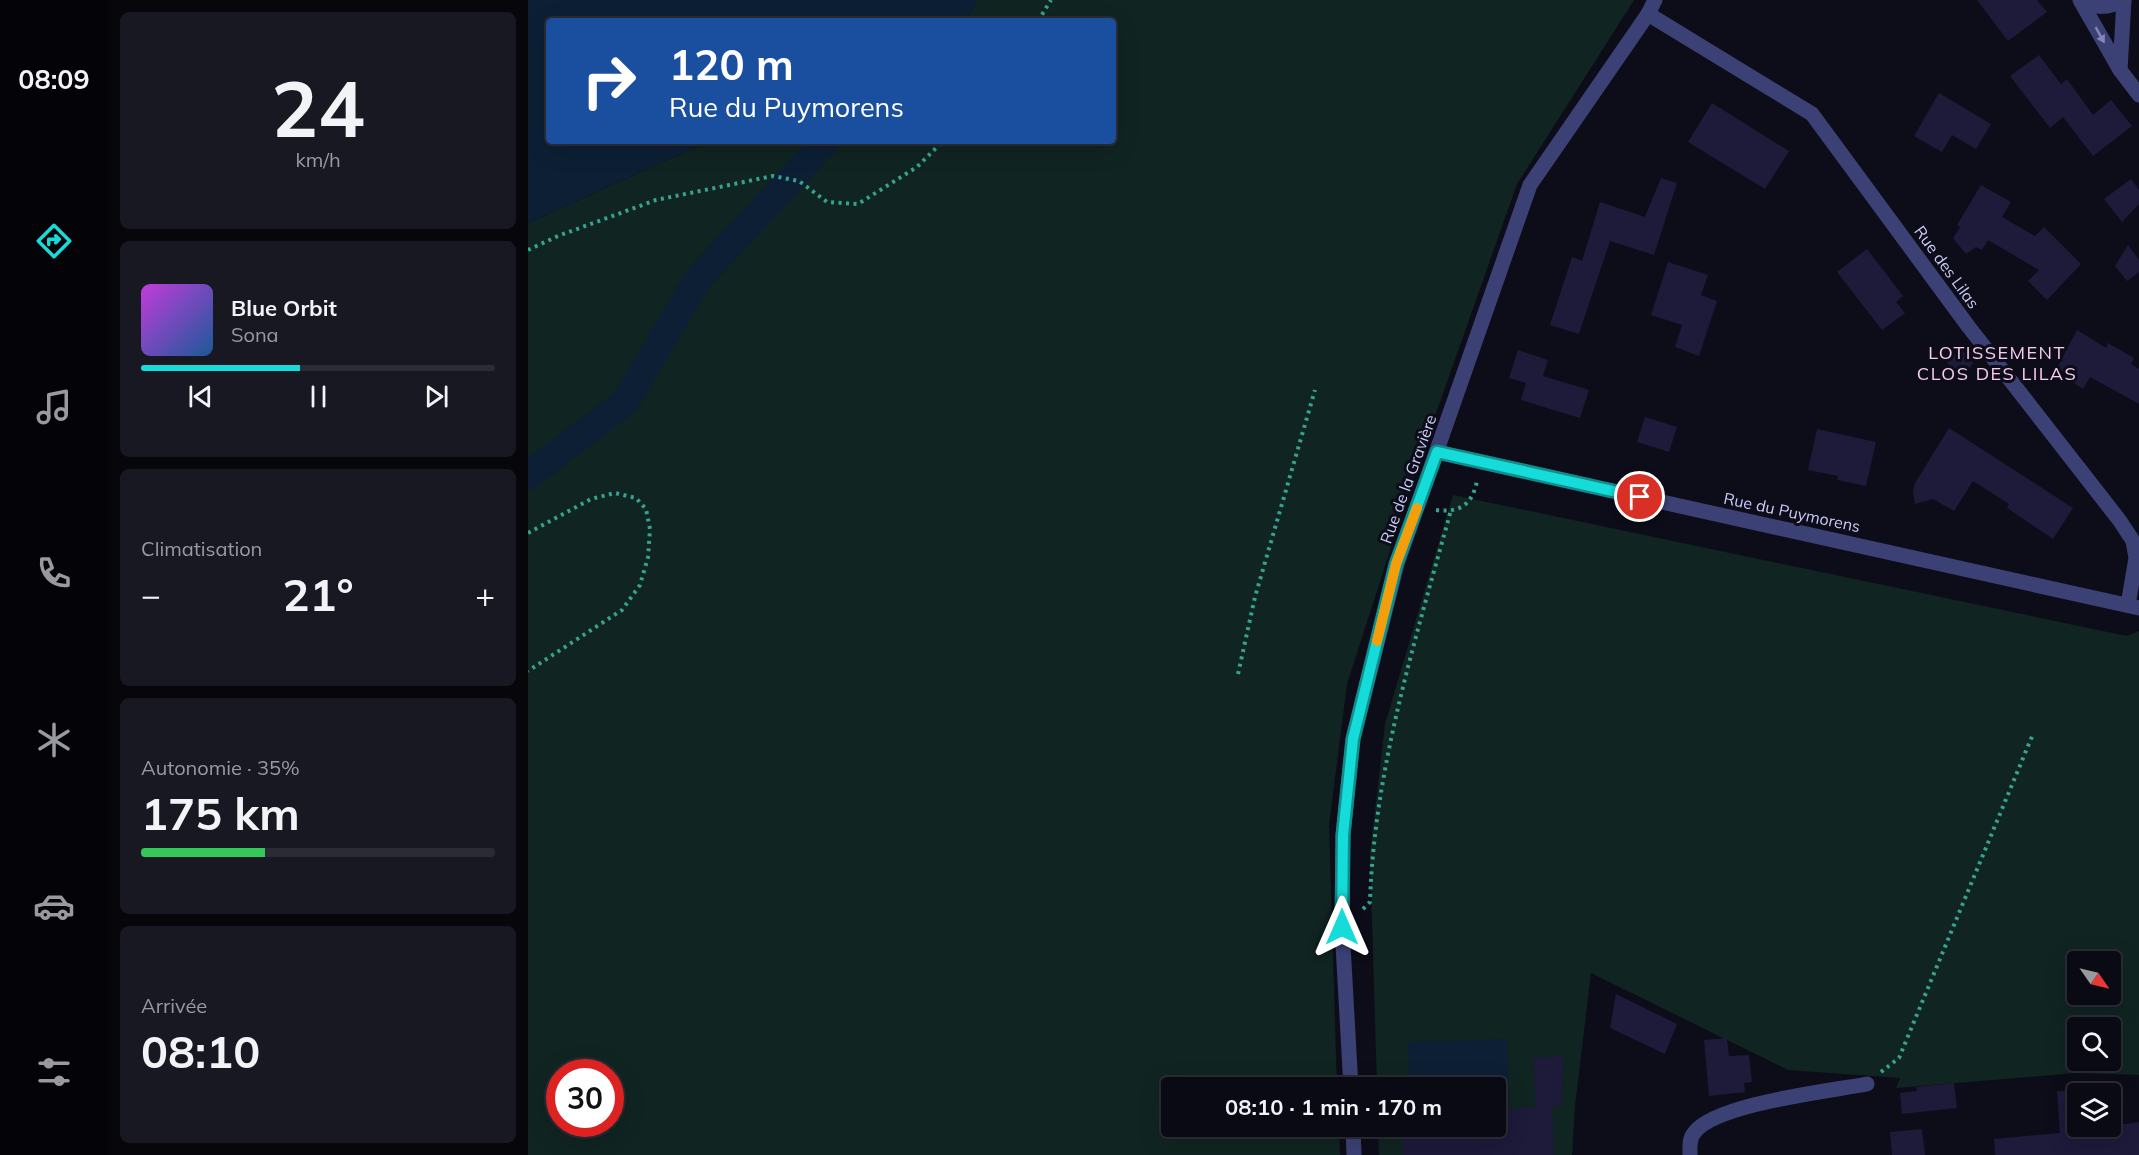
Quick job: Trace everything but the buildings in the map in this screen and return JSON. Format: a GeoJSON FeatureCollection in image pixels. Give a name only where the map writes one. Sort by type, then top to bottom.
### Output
{"type":"FeatureCollection","features":[{"type":"Feature","properties":{"kind":"street"},"geometry":{"type":"LineString","coordinates":[[2081,0],[2103,7],[2124,0],[2120,70]]}},
{"type":"Feature","properties":{"kind":"street"},"geometry":{"type":"LineString","coordinates":[[2081,0],[2120,70],[2139,95]]}},
{"type":"Feature","properties":{"kind":"street","name":"Rue de la Gravière"},"geometry":{"type":"LineString","coordinates":[[1350,1077],[1342,927],[1343,835],[1353,739],[1396,564],[1530,185],[1652,7]]}},
{"type":"Feature","properties":{"kind":"street","name":"Rue des Lilas"},"geometry":{"type":"LineString","coordinates":[[1652,7],[1812,114],[1968,326],[2120,521],[2133,541],[2136,558],[2134,606]]}},
{"type":"Feature","properties":{"kind":"street","name":"Rue du Puymorens"},"geometry":{"type":"LineString","coordinates":[[1437,452],[2134,606]]}},
{"type":"Feature","properties":{"kind":"street"},"geometry":{"type":"LineString","coordinates":[[1690,1155],[1693,1134],[1703,1123],[1728,1111],[1867,1084]]}},
{"type":"Feature","properties":{"kind":"street"},"geometry":{"type":"LineString","coordinates":[[1353,1137],[1354,1155]]}},
{"type":"Feature","properties":{"kind":"path"},"geometry":{"type":"LineString","coordinates":[[1040,18],[1049,1]]}},
{"type":"Feature","properties":{"kind":"path"},"geometry":{"type":"LineString","coordinates":[[528,250],[558,236],[656,200],[773,176],[799,181],[827,202],[858,204],[917,167],[940,144]]}},
{"type":"Feature","properties":{"kind":"path"},"geometry":{"type":"LineString","coordinates":[[1238,675],[1255,597],[1315,390]]}},
{"type":"Feature","properties":{"kind":"path"},"geometry":{"type":"LineString","coordinates":[[1418,506],[1445,511],[1466,505],[1474,495],[1481,462]]}},
{"type":"Feature","properties":{"kind":"path"},"geometry":{"type":"LineString","coordinates":[[528,533],[591,499],[615,493],[636,498],[646,509],[650,529],[648,557],[640,585],[622,610],[528,671]]}},
{"type":"Feature","properties":{"kind":"path"},"geometry":{"type":"LineString","coordinates":[[1342,927],[1370,902],[1371,856],[1399,700],[1451,510]]}},
{"type":"Feature","properties":{"kind":"path"},"geometry":{"type":"LineString","coordinates":[[1867,1084],[1899,1058],[2033,734]]}},
{"type":"Feature","properties":{"kind":"green space"},"geometry":{"type":"Polygon","coordinates":[[[977,0],[1634,0],[1517,184],[1417,467],[1347,684],[1329,825],[1337,1077],[1161,1077],[1161,1137],[1339,1137],[1340,1155],[528,1155],[528,223],[702,144],[1116,144],[1116,18],[965,18],[977,0]]]}},
{"type":"Feature","properties":{"kind":"green space"},"geometry":{"type":"Polygon","coordinates":[[[1453,495],[2127,636],[2139,631],[2139,1075],[2077,1073],[1896,1088],[1900,1078],[1788,1070],[1591,973],[1575,1106],[1572,1155],[1379,1155],[1378,1137],[1506,1137],[1506,1077],[1377,1077],[1370,854],[1385,724],[1453,495]]]}},
{"type":"Feature","properties":{"kind":"water"},"geometry":{"type":"Polygon","coordinates":[[[528,0],[977,0],[965,18],[546,18],[546,144],[702,144],[528,223],[528,0]]]}},
{"type":"Feature","properties":{"kind":"water"},"geometry":{"type":"Polygon","coordinates":[[[1507,1039],[1509,1098],[1506,1098],[1506,1077],[1409,1077],[1408,1042],[1507,1039]]]}},
{"type":"Feature","properties":{"kind":"waterway"},"geometry":{"type":"LineString","coordinates":[[528,476],[626,401],[697,280],[823,144]]}},
{"type":"Feature","properties":{"kind":"slow traffic"},"geometry":{"type":"LineString","coordinates":[[1377,641],[1396,564],[1417,508]]}},
{"type":"Feature","properties":{"kind":"district","name":"LOTISSEMENT CLOS DES LILAS"},"geometry":{"type":"Point","coordinates":[1997,364]}},
{"type":"Feature","properties":{"kind":"route"},"geometry":{"type":"LineString","coordinates":[[1342,927],[1343,835],[1353,739],[1396,564],[1437,452],[1640,497]]}}]}
